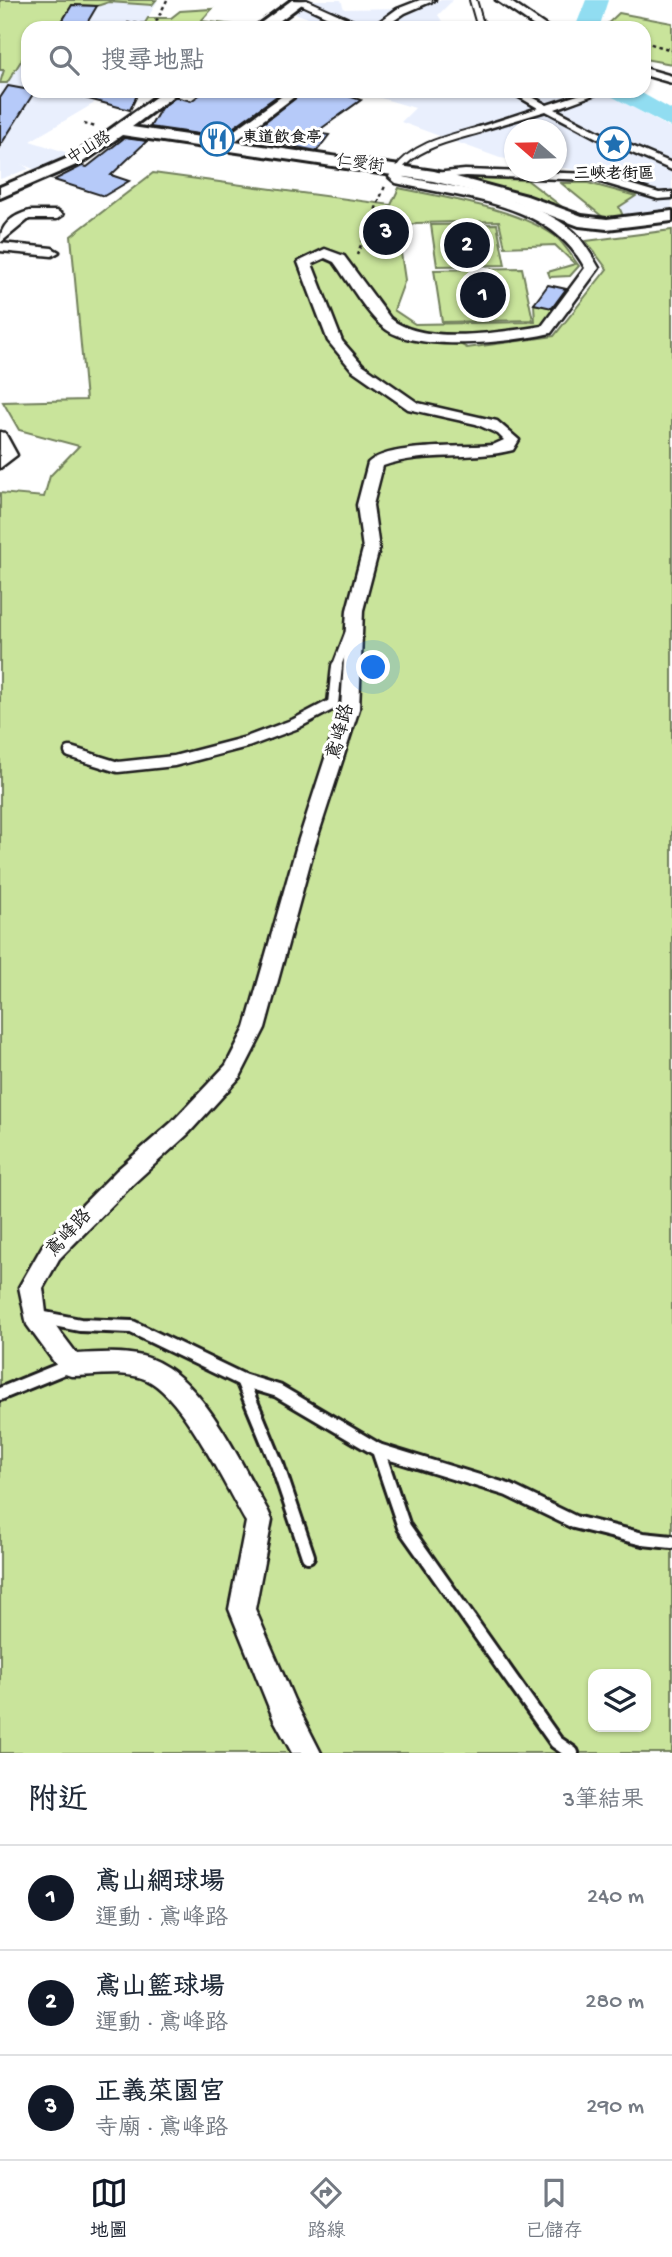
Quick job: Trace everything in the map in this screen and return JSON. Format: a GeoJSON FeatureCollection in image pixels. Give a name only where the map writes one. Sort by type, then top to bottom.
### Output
{"type":"FeatureCollection","features":[{"type":"Feature","properties":{"kind":"street"},"geometry":{"type":"LineString","coordinates":[[386,21],[401,11],[430,0]]}},
{"type":"Feature","properties":{"kind":"street"},"geometry":{"type":"LineString","coordinates":[[501,0],[533,21]]}},
{"type":"Feature","properties":{"kind":"street"},"geometry":{"type":"LineString","coordinates":[[271,21],[298,1],[344,21]]}},
{"type":"Feature","properties":{"kind":"street"},"geometry":{"type":"LineString","coordinates":[[651,73],[672,80]]}},
{"type":"Feature","properties":{"kind":"street","name":"中山路"},"geometry":{"type":"LineString","coordinates":[[0,193],[78,159],[163,98]]}},
{"type":"Feature","properties":{"kind":"street"},"geometry":{"type":"LineString","coordinates":[[222,145],[286,98]]}},
{"type":"Feature","properties":{"kind":"street"},"geometry":{"type":"LineString","coordinates":[[527,98],[600,136],[672,167]]}},
{"type":"Feature","properties":{"kind":"street"},"geometry":{"type":"LineString","coordinates":[[478,130],[579,98]]}},
{"type":"Feature","properties":{"kind":"street","name":"仁愛街"},"geometry":{"type":"LineString","coordinates":[[120,130],[434,176],[521,199],[579,221],[607,224],[672,216]]}},
{"type":"Feature","properties":{"kind":"street","name":"鳶峰路"},"geometry":{"type":"LineString","coordinates":[[35,1317],[32,1287],[51,1252],[125,1177],[180,1128],[233,1071],[255,1028],[306,845],[350,709],[355,620],[371,549],[365,505],[376,463],[387,458],[406,456],[485,453],[509,447],[512,440],[506,431],[494,424],[413,407],[344,358],[329,332],[316,291],[307,278],[305,262],[326,253],[340,259],[393,328],[426,337],[461,338],[546,330],[592,268],[567,233],[542,219],[472,195],[400,180],[395,177],[397,171]]}},
{"type":"Feature","properties":{"kind":"street","name":"仁愛街"},"geometry":{"type":"LineString","coordinates":[[434,176],[464,173],[595,177],[659,196],[672,195]]}},
{"type":"Feature","properties":{"kind":"street"},"geometry":{"type":"LineString","coordinates":[[0,239],[19,216],[31,213],[57,215]]}},
{"type":"Feature","properties":{"kind":"street"},"geometry":{"type":"LineString","coordinates":[[0,247],[52,252]]}},
{"type":"Feature","properties":{"kind":"street"},"geometry":{"type":"LineString","coordinates":[[0,436],[9,455],[0,463]]}},
{"type":"Feature","properties":{"kind":"street"},"geometry":{"type":"LineString","coordinates":[[35,1317],[71,1365],[126,1364],[162,1376],[196,1414],[259,1520],[242,1609],[284,1710],[307,1753]]}},
{"type":"Feature","properties":{"kind":"lane"},"geometry":{"type":"LineString","coordinates":[[473,0],[479,21]]}},
{"type":"Feature","properties":{"kind":"lane"},"geometry":{"type":"LineString","coordinates":[[397,171],[400,163],[426,148],[478,130]]}},
{"type":"Feature","properties":{"kind":"lane"},"geometry":{"type":"LineString","coordinates":[[70,752],[118,767],[174,761],[247,742],[295,724],[333,704],[336,668],[355,620]]}},
{"type":"Feature","properties":{"kind":"lane"},"geometry":{"type":"LineString","coordinates":[[35,1317],[80,1325],[132,1327],[242,1380],[278,1391],[378,1450],[508,1490],[575,1522],[643,1539],[672,1542]]}},
{"type":"Feature","properties":{"kind":"lane"},"geometry":{"type":"LineString","coordinates":[[0,1394],[71,1365]]}},
{"type":"Feature","properties":{"kind":"lane"},"geometry":{"type":"LineString","coordinates":[[242,1380],[278,1467],[308,1556]]}},
{"type":"Feature","properties":{"kind":"lane"},"geometry":{"type":"LineString","coordinates":[[378,1450],[404,1527],[556,1742],[572,1753]]}},
{"type":"Feature","properties":{"kind":"path"},"geometry":{"type":"LineString","coordinates":[[157,21],[167,0]]}},
{"type":"Feature","properties":{"kind":"path"},"geometry":{"type":"LineString","coordinates":[[651,44],[672,50]]}},
{"type":"Feature","properties":{"kind":"path"},"geometry":{"type":"LineString","coordinates":[[350,272],[385,186]]}},
{"type":"Feature","properties":{"kind":"shaded area"},"geometry":{"type":"Polygon","coordinates":[[[0,0],[158,0],[146,21],[21,21],[21,98],[97,98],[93,104],[30,141],[75,155],[40,172],[22,164],[29,169],[0,179],[0,0]]]}},
{"type":"Feature","properties":{"kind":"shaded area"},"geometry":{"type":"Polygon","coordinates":[[[299,0],[341,0],[344,9],[406,8],[385,21],[349,21],[336,15],[326,21],[316,21],[289,11],[302,2],[299,0]]]}},
{"type":"Feature","properties":{"kind":"shaded area"},"geometry":{"type":"Polygon","coordinates":[[[453,0],[438,15],[442,21],[392,21],[404,12],[429,1],[453,0]]]}},
{"type":"Feature","properties":{"kind":"shaded area","name":"三峽老街區"},"geometry":{"type":"Polygon","coordinates":[[[381,98],[616,98],[672,129],[672,209],[623,216],[618,208],[643,191],[585,171],[567,168],[567,119],[504,119],[504,159],[401,122],[415,108],[381,98]]]}},
{"type":"Feature","properties":{"kind":"green space"},"geometry":{"type":"Polygon","coordinates":[[[0,0],[156,0],[152,5],[109,2],[97,6],[72,5],[62,21],[21,21],[21,61],[7,83],[0,83],[4,70],[0,70],[0,0]]]}},
{"type":"Feature","properties":{"kind":"green space"},"geometry":{"type":"Polygon","coordinates":[[[212,9],[201,21],[146,21],[148,18],[171,18],[180,11],[212,9]]]}},
{"type":"Feature","properties":{"kind":"green space"},"geometry":{"type":"Polygon","coordinates":[[[619,13],[672,23],[672,64],[651,60],[651,21],[610,21],[619,13]]]}},
{"type":"Feature","properties":{"kind":"green space"},"geometry":{"type":"Polygon","coordinates":[[[153,173],[391,205],[399,188],[500,211],[539,226],[555,236],[579,266],[570,276],[550,277],[548,272],[575,264],[555,245],[505,247],[499,221],[416,223],[398,233],[405,280],[394,310],[415,324],[535,322],[534,304],[554,308],[541,326],[494,333],[441,334],[467,348],[554,336],[607,269],[586,241],[672,230],[672,1753],[0,1753],[0,493],[44,497],[50,476],[79,446],[19,430],[3,402],[86,400],[71,236],[153,173]]]}},
{"type":"Feature","properties":{"kind":"green space"},"geometry":{"type":"Polygon","coordinates":[[[454,177],[530,182],[570,213],[528,197],[454,177]]]}},
{"type":"Feature","properties":{"kind":"green space"},"geometry":{"type":"Polygon","coordinates":[[[561,183],[588,183],[636,196],[619,207],[623,216],[604,218],[561,183]]]}},
{"type":"Feature","properties":{"kind":"green space"},"geometry":{"type":"Polygon","coordinates":[[[497,224],[505,265],[437,266],[431,225],[497,224]]]}},
{"type":"Feature","properties":{"kind":"green space"},"geometry":{"type":"Polygon","coordinates":[[[522,268],[533,320],[442,322],[434,270],[522,268]]]}},
{"type":"Feature","properties":{"kind":"building"},"geometry":{"type":"Polygon","coordinates":[[[72,5],[97,6],[88,21],[62,21],[72,5]]]}},
{"type":"Feature","properties":{"kind":"building"},"geometry":{"type":"Polygon","coordinates":[[[8,86],[21,88],[21,98],[31,98],[0,146],[0,98],[8,86]]]}},
{"type":"Feature","properties":{"kind":"building"},"geometry":{"type":"Polygon","coordinates":[[[85,98],[136,98],[130,110],[85,98]]]}},
{"type":"Feature","properties":{"kind":"building"},"geometry":{"type":"Polygon","coordinates":[[[175,98],[191,101],[195,98],[274,98],[220,137],[150,127],[161,108],[175,98]]]}},
{"type":"Feature","properties":{"kind":"building"},"geometry":{"type":"Polygon","coordinates":[[[296,98],[361,100],[315,133],[329,135],[317,151],[245,137],[296,98]]]}},
{"type":"Feature","properties":{"kind":"building"},"geometry":{"type":"Polygon","coordinates":[[[124,138],[147,141],[111,175],[129,181],[104,196],[54,180],[82,166],[87,167],[124,138]]]}},
{"type":"Feature","properties":{"kind":"building"},"geometry":{"type":"Polygon","coordinates":[[[548,285],[566,289],[552,308],[534,304],[548,285]]]}},
{"type":"Feature","properties":{"kind":"waterway"},"geometry":{"type":"LineString","coordinates":[[590,21],[597,0]]}},
{"type":"Feature","properties":{"kind":"waterway"},"geometry":{"type":"LineString","coordinates":[[633,98],[672,120]]}},
{"type":"Feature","properties":{"kind":"place","name":"東道飲食亭"},"geometry":{"type":"Point","coordinates":[217,139]}},
{"type":"Feature","properties":{"kind":"place","name":"三峽老街區"},"geometry":{"type":"Point","coordinates":[614,144]}},
{"type":"Feature","properties":{"kind":"place","name":"正義菜園宮"},"geometry":{"type":"Point","coordinates":[386,232]}},
{"type":"Feature","properties":{"kind":"place","name":"鳶山籃球場"},"geometry":{"type":"Point","coordinates":[467,245]}},
{"type":"Feature","properties":{"kind":"place","name":"鳶山網球場"},"geometry":{"type":"Point","coordinates":[483,295]}}]}
